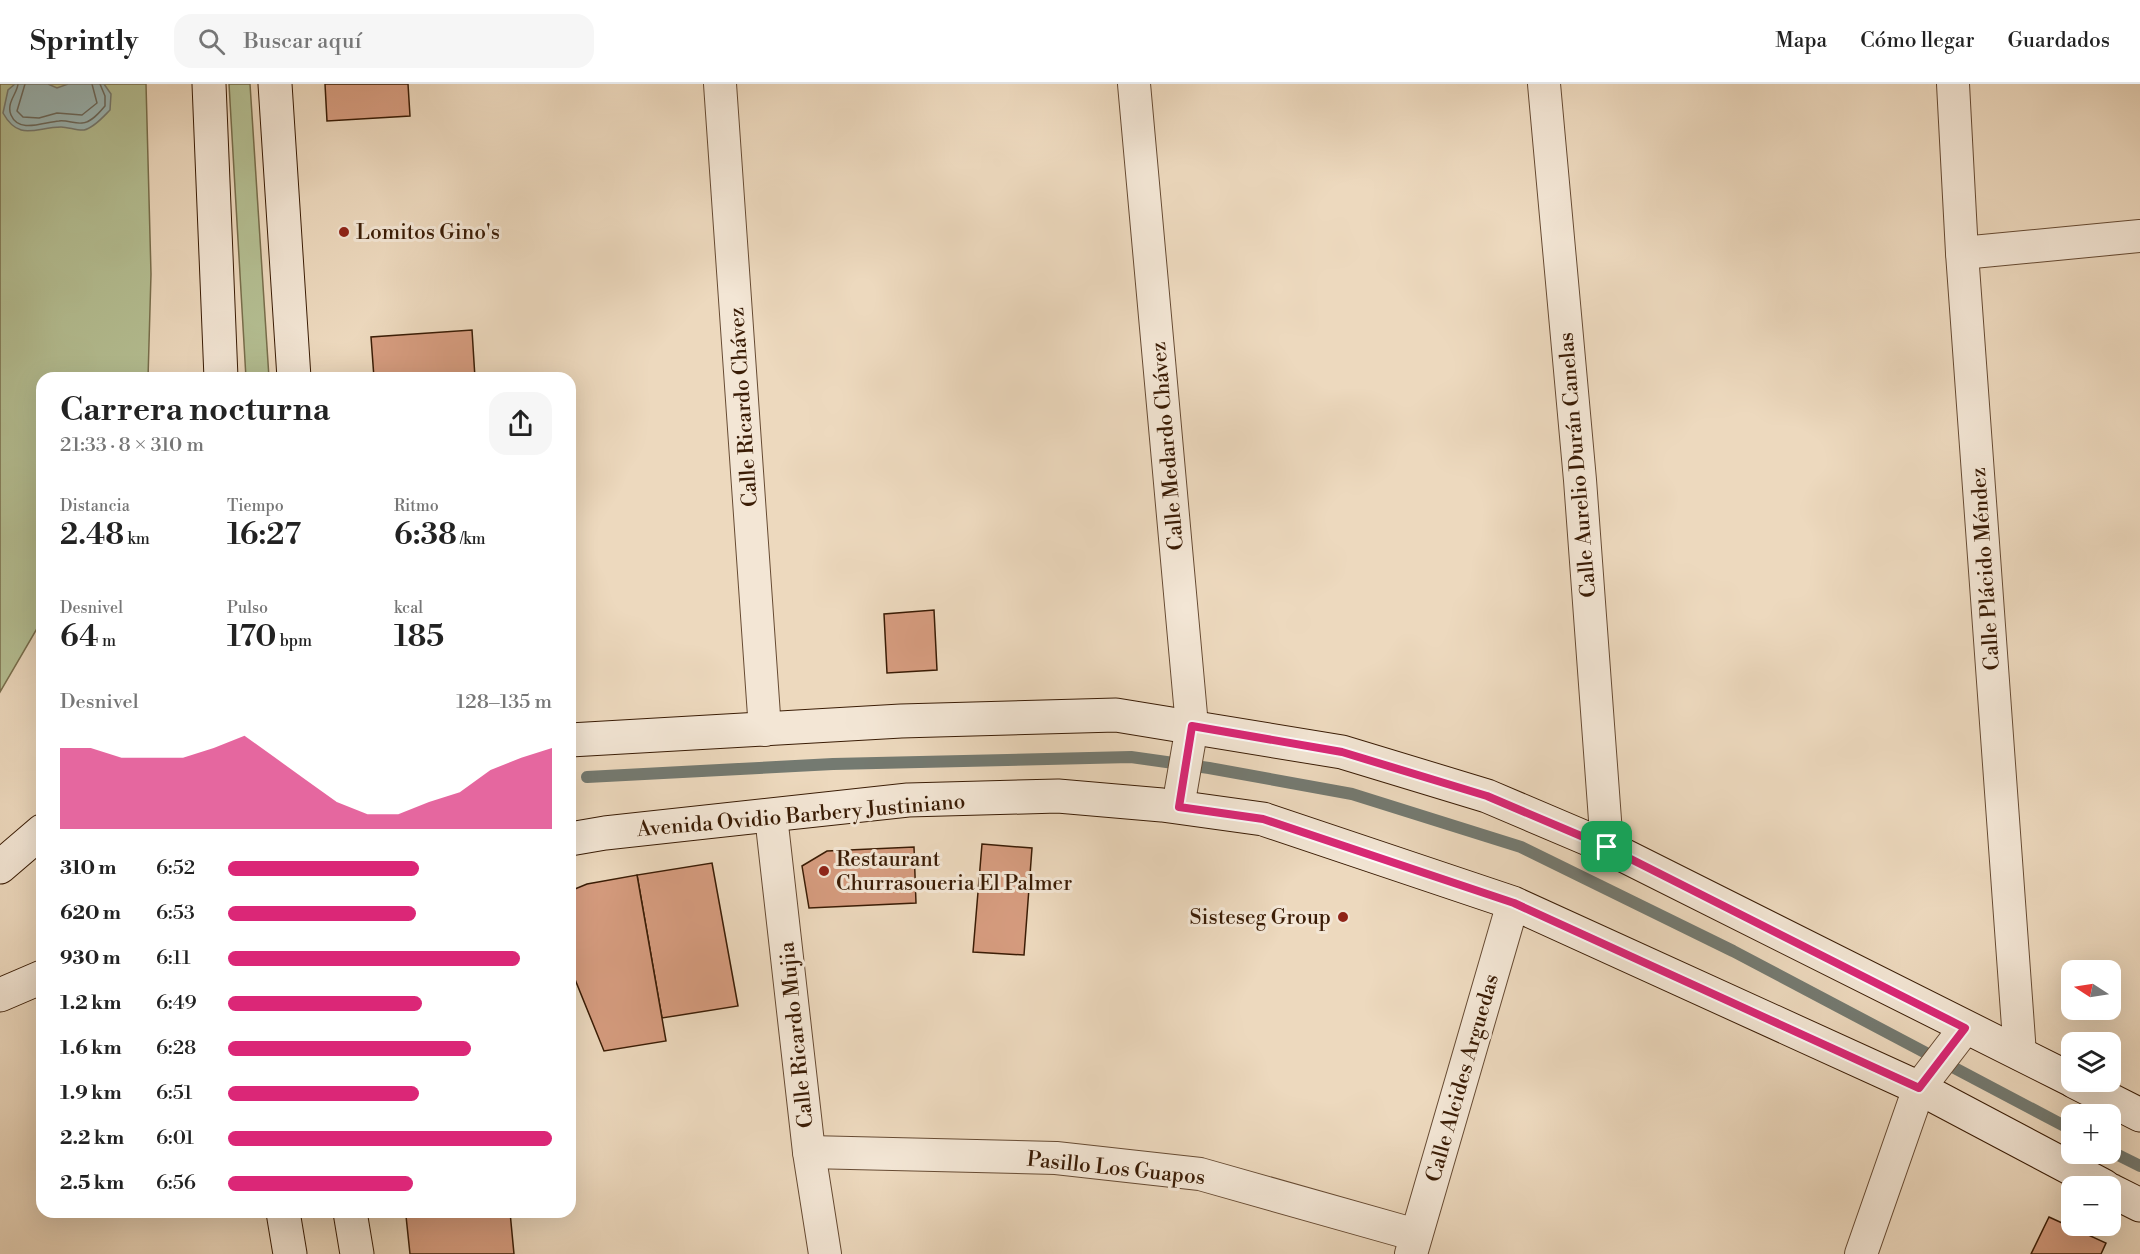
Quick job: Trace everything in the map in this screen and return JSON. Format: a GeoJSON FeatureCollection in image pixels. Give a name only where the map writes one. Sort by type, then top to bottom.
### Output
{"type":"FeatureCollection","features":[{"type":"Feature","properties":{"kind":"street"},"geometry":{"type":"LineString","coordinates":[[209,84],[221,372]]}},
{"type":"Feature","properties":{"kind":"street"},"geometry":{"type":"LineString","coordinates":[[275,84],[294,372]]}},
{"type":"Feature","properties":{"kind":"street","name":"Calle Ricardo Chávez"},"geometry":{"type":"LineString","coordinates":[[720,84],[765,730]]}},
{"type":"Feature","properties":{"kind":"street","name":"Calle Medardo Chávez"},"geometry":{"type":"LineString","coordinates":[[1134,84],[1185,767]]}},
{"type":"Feature","properties":{"kind":"street","name":"Calle Aurelio Durán Canelas"},"geometry":{"type":"LineString","coordinates":[[1544,84],[1580,480],[1607,847]]}},
{"type":"Feature","properties":{"kind":"street","name":"Calle Plácido Méndez"},"geometry":{"type":"LineString","coordinates":[[1953,84],[1962,254],[2020,1054]]}},
{"type":"Feature","properties":{"kind":"street"},"geometry":{"type":"LineString","coordinates":[[1962,254],[2140,236]]}},
{"type":"Feature","properties":{"kind":"street","name":"Avenida Ovidio Barbery Justiniano"},"geometry":{"type":"LineString","coordinates":[[576,740],[901,721],[1116,715],[1185,767],[1263,819],[1514,903],[1924,1081],[2087,1176]]}},
{"type":"Feature","properties":{"kind":"street","name":"Avenida Ovidio Barbery Justiniano"},"geometry":{"type":"LineString","coordinates":[[576,838],[908,800],[1058,796],[1185,767],[1342,752],[1487,796],[1607,847],[1957,1038],[2020,1054],[2061,1075]]}},
{"type":"Feature","properties":{"kind":"street","name":"Calle Ricardo Mujia"},"geometry":{"type":"LineString","coordinates":[[771,816],[809,1152],[825,1254]]}},
{"type":"Feature","properties":{"kind":"street"},"geometry":{"type":"LineString","coordinates":[[0,867],[36,836]]}},
{"type":"Feature","properties":{"kind":"street","name":"Calle Alcides Arguedas"},"geometry":{"type":"LineString","coordinates":[[1413,1245],[1514,903]]}},
{"type":"Feature","properties":{"kind":"street"},"geometry":{"type":"LineString","coordinates":[[0,995],[36,980]]}},
{"type":"Feature","properties":{"kind":"street"},"geometry":{"type":"LineString","coordinates":[[1861,1254],[1924,1081],[1957,1038]]}},
{"type":"Feature","properties":{"kind":"street","name":"Avenida Ovidio Barbery Justiniano"},"geometry":{"type":"LineString","coordinates":[[2095,1092],[2140,1115]]}},
{"type":"Feature","properties":{"kind":"street","name":"Pasillo Los Guapos"},"geometry":{"type":"LineString","coordinates":[[809,1152],[1056,1158],[1200,1174],[1413,1245]]}},
{"type":"Feature","properties":{"kind":"street"},"geometry":{"type":"LineString","coordinates":[[2121,1196],[2140,1205]]}},
{"type":"Feature","properties":{"kind":"street"},"geometry":{"type":"LineString","coordinates":[[284,1218],[290,1254]]}},
{"type":"Feature","properties":{"kind":"street"},"geometry":{"type":"LineString","coordinates":[[351,1218],[357,1254]]}},
{"type":"Feature","properties":{"kind":"green space"},"geometry":{"type":"Polygon","coordinates":[[[0,84],[146,84],[151,274],[148,372],[36,372],[36,630],[0,692],[0,84]]]}},
{"type":"Feature","properties":{"kind":"green space"},"geometry":{"type":"Polygon","coordinates":[[[229,84],[250,84],[269,372],[246,372],[229,84]]]}},
{"type":"Feature","properties":{"kind":"water"},"geometry":{"type":"Polygon","coordinates":[[[15,84],[48,84],[57,88],[68,84],[104,84],[111,94],[110,110],[95,124],[84,130],[61,127],[22,130],[9,122],[3,113],[8,90],[15,84]]]}},
{"type":"Feature","properties":{"kind":"building"},"geometry":{"type":"Polygon","coordinates":[[[325,84],[408,84],[410,116],[327,121],[325,84]]]}},
{"type":"Feature","properties":{"kind":"building"},"geometry":{"type":"Polygon","coordinates":[[[472,330],[475,372],[374,372],[371,337],[472,330]]]}},
{"type":"Feature","properties":{"kind":"building"},"geometry":{"type":"Polygon","coordinates":[[[934,610],[937,670],[887,673],[884,614],[934,610]]]}},
{"type":"Feature","properties":{"kind":"building"},"geometry":{"type":"Polygon","coordinates":[[[982,844],[1032,848],[1024,955],[973,952],[982,844]]]}},
{"type":"Feature","properties":{"kind":"building"},"geometry":{"type":"Polygon","coordinates":[[[914,847],[916,903],[809,908],[802,866],[827,851],[914,847]]]}},
{"type":"Feature","properties":{"kind":"building"},"geometry":{"type":"Polygon","coordinates":[[[712,863],[738,1006],[662,1018],[637,875],[712,863]]]}},
{"type":"Feature","properties":{"kind":"building"},"geometry":{"type":"Polygon","coordinates":[[[637,875],[666,1041],[604,1051],[576,982],[576,889],[587,884],[637,875]]]}},
{"type":"Feature","properties":{"kind":"building"},"geometry":{"type":"Polygon","coordinates":[[[2049,1217],[2061,1222],[2061,1236],[2091,1236],[2106,1243],[2101,1254],[2031,1254],[2049,1217]]]}},
{"type":"Feature","properties":{"kind":"building"},"geometry":{"type":"Polygon","coordinates":[[[406,1218],[511,1218],[514,1254],[410,1254],[406,1218]]]}},
{"type":"Feature","properties":{"kind":"waterway"},"geometry":{"type":"LineString","coordinates":[[587,777],[833,764],[1131,757],[1209,768],[1352,794],[1521,847],[1733,951],[2061,1124]]}},
{"type":"Feature","properties":{"kind":"waterway"},"geometry":{"type":"LineString","coordinates":[[2121,1156],[2140,1166]]}},
{"type":"Feature","properties":{"kind":"place","name":"Lomitos Gino's"},"geometry":{"type":"Point","coordinates":[344,232]}},
{"type":"Feature","properties":{"kind":"place","name":"Restaurant Churrasoueria El Palmer"},"geometry":{"type":"Point","coordinates":[824,871]}},
{"type":"Feature","properties":{"kind":"place","name":"Sisteseg Group"},"geometry":{"type":"Point","coordinates":[1343,917]}},
{"type":"Feature","properties":{"kind":"route"},"geometry":{"type":"LineString","coordinates":[[1192,726],[1342,752],[1487,796],[1607,847],[1965,1028],[1919,1088],[1514,903],[1263,819],[1179,807],[1192,726]]}}]}
